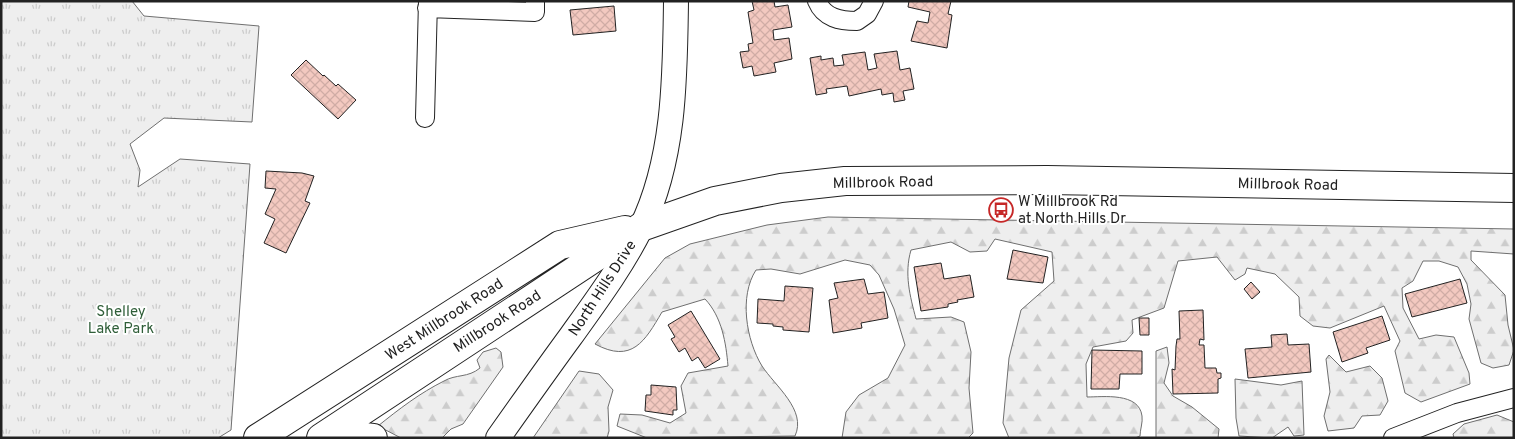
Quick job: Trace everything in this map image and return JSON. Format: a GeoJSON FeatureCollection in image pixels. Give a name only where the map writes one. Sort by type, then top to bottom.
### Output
{"type":"FeatureCollection","features":[{"type":"Feature","properties":{"kind":"main road","name":"North Hills Drive"},"geometry":{"type":"LineString","coordinates":[[498,438],[610,281],[642,227],[658,181],[668,134],[675,55],[676,1]]}},
{"type":"Feature","properties":{"kind":"main road","name":"Millbrook Road"},"geometry":{"type":"LineString","coordinates":[[325,435],[642,227],[715,202],[780,188],[844,181],[1047,180],[1514,188]]}},
{"type":"Feature","properties":{"kind":"main road","name":"West Millbrook Road"},"geometry":{"type":"LineString","coordinates":[[258,438],[560,245],[642,227]]}},
{"type":"Feature","properties":{"kind":"main road"},"geometry":{"type":"LineString","coordinates":[[325,435],[373,438]]}},
{"type":"Feature","properties":{"kind":"street"},"geometry":{"type":"LineString","coordinates":[[817,1],[820,10],[830,17],[857,21],[867,14],[874,1]]}},
{"type":"Feature","properties":{"kind":"street"},"geometry":{"type":"LineString","coordinates":[[425,118],[428,4],[535,6]]}},
{"type":"Feature","properties":{"kind":"street"},"geometry":{"type":"LineString","coordinates":[[1393,438],[1457,413],[1514,398]]}},
{"type":"Feature","properties":{"kind":"green space","name":"Shelley Lake Park"},"geometry":{"type":"Polygon","coordinates":[[[1,1],[132,1],[144,16],[259,26],[252,122],[164,118],[130,144],[140,170],[138,187],[180,159],[250,164],[231,430],[218,438],[1,438],[1,1]]]}},
{"type":"Feature","properties":{"kind":"green space"},"geometry":{"type":"Polygon","coordinates":[[[828,217],[1514,229],[1514,254],[1471,251],[1471,260],[1505,295],[1508,325],[1514,350],[1509,365],[1493,368],[1481,363],[1469,319],[1471,304],[1467,284],[1458,267],[1439,261],[1423,261],[1413,281],[1402,288],[1403,308],[1419,339],[1436,335],[1454,337],[1469,373],[1470,384],[1421,402],[1405,393],[1395,351],[1400,341],[1384,306],[1330,328],[1313,326],[1300,316],[1299,297],[1275,274],[1247,268],[1245,274],[1235,280],[1217,257],[1178,261],[1164,308],[1132,320],[1133,333],[1126,341],[1093,347],[1086,364],[1087,397],[1127,399],[1134,403],[1139,408],[1142,416],[1140,436],[1135,438],[1009,438],[1003,423],[1009,358],[1021,310],[1054,281],[1052,252],[995,239],[987,251],[970,252],[951,242],[911,250],[908,276],[916,319],[951,317],[964,322],[971,352],[969,388],[973,433],[968,438],[842,438],[846,412],[859,395],[888,378],[905,345],[894,309],[879,275],[870,265],[845,260],[800,274],[771,269],[756,270],[751,281],[746,305],[752,344],[762,366],[793,408],[798,426],[795,436],[647,438],[617,426],[620,414],[642,415],[670,423],[686,413],[681,386],[688,373],[728,366],[726,348],[719,322],[705,299],[662,312],[643,340],[628,350],[619,352],[608,350],[595,344],[665,258],[690,244],[767,225],[828,217]]]}},
{"type":"Feature","properties":{"kind":"green space"},"geometry":{"type":"Polygon","coordinates":[[[1167,347],[1169,363],[1164,383],[1173,396],[1192,407],[1219,429],[1218,438],[1156,438],[1156,351],[1167,347]]]}},
{"type":"Feature","properties":{"kind":"green space"},"geometry":{"type":"Polygon","coordinates":[[[496,348],[501,352],[503,367],[463,424],[451,429],[442,438],[401,438],[378,426],[435,386],[448,379],[476,371],[480,368],[477,360],[483,352],[496,348]]]}},
{"type":"Feature","properties":{"kind":"green space"},"geometry":{"type":"Polygon","coordinates":[[[1329,355],[1346,372],[1370,366],[1382,378],[1388,401],[1380,415],[1362,416],[1354,428],[1328,431],[1324,416],[1330,392],[1326,359],[1329,355]]]}},
{"type":"Feature","properties":{"kind":"green space"},"geometry":{"type":"Polygon","coordinates":[[[579,371],[599,374],[613,390],[608,407],[609,431],[607,438],[533,438],[579,371]]]}},
{"type":"Feature","properties":{"kind":"green space"},"geometry":{"type":"Polygon","coordinates":[[[1235,379],[1281,385],[1302,381],[1304,435],[1294,436],[1288,427],[1272,438],[1239,436],[1236,418],[1235,379]]]}},
{"type":"Feature","properties":{"kind":"green space"},"geometry":{"type":"Polygon","coordinates":[[[1497,415],[1514,422],[1514,438],[1454,438],[1453,434],[1464,424],[1497,415]]]}},
{"type":"Feature","properties":{"kind":"building"},"geometry":{"type":"Polygon","coordinates":[[[752,1],[774,1],[775,7],[788,5],[792,27],[773,30],[774,40],[789,38],[792,59],[774,63],[776,72],[754,76],[752,66],[743,68],[740,52],[749,51],[748,44],[753,43],[748,12],[754,10],[752,1]]]}},
{"type":"Feature","properties":{"kind":"building"},"geometry":{"type":"Polygon","coordinates":[[[909,1],[951,1],[948,14],[952,15],[947,48],[911,41],[917,21],[928,23],[930,12],[908,7],[909,1]]]}},
{"type":"Feature","properties":{"kind":"building"},"geometry":{"type":"Polygon","coordinates":[[[614,6],[616,31],[573,35],[570,10],[614,6]]]}},
{"type":"Feature","properties":{"kind":"building"},"geometry":{"type":"Polygon","coordinates":[[[897,51],[900,70],[910,68],[914,89],[903,91],[905,100],[894,102],[893,93],[882,95],[881,89],[849,96],[847,86],[826,89],[827,93],[816,95],[810,58],[821,56],[821,60],[833,58],[834,66],[844,65],[842,55],[865,52],[868,70],[877,68],[874,54],[897,51]]]}},
{"type":"Feature","properties":{"kind":"building"},"geometry":{"type":"Polygon","coordinates":[[[306,60],[323,76],[336,86],[338,84],[356,100],[338,119],[291,75],[306,60]]]}},
{"type":"Feature","properties":{"kind":"building"},"geometry":{"type":"Polygon","coordinates":[[[266,171],[302,173],[314,176],[305,201],[310,203],[286,253],[264,243],[275,219],[265,214],[276,189],[265,188],[266,171]]]}},
{"type":"Feature","properties":{"kind":"building"},"geometry":{"type":"Polygon","coordinates":[[[1013,250],[1048,257],[1043,283],[1007,279],[1013,250]]]}},
{"type":"Feature","properties":{"kind":"building"},"geometry":{"type":"Polygon","coordinates":[[[941,263],[944,279],[970,275],[974,297],[957,300],[958,302],[948,304],[948,307],[921,311],[914,267],[941,263]]]}},
{"type":"Feature","properties":{"kind":"building"},"geometry":{"type":"Polygon","coordinates":[[[864,279],[868,294],[884,292],[888,318],[861,323],[862,328],[833,333],[829,300],[838,298],[834,283],[864,279]]]}},
{"type":"Feature","properties":{"kind":"building"},"geometry":{"type":"Polygon","coordinates":[[[1460,279],[1467,303],[1412,317],[1405,294],[1460,279]]]}},
{"type":"Feature","properties":{"kind":"building"},"geometry":{"type":"Polygon","coordinates":[[[1251,282],[1260,292],[1252,299],[1244,289],[1251,282]]]}},
{"type":"Feature","properties":{"kind":"building"},"geometry":{"type":"Polygon","coordinates":[[[785,286],[813,288],[809,332],[783,330],[783,327],[773,326],[773,324],[757,323],[758,299],[784,301],[785,286]]]}},
{"type":"Feature","properties":{"kind":"building"},"geometry":{"type":"Polygon","coordinates":[[[1203,310],[1204,340],[1200,339],[1199,345],[1204,345],[1205,368],[1216,368],[1217,373],[1221,373],[1221,378],[1218,379],[1218,393],[1173,394],[1172,369],[1175,370],[1177,339],[1180,339],[1179,311],[1203,310]]]}},
{"type":"Feature","properties":{"kind":"building"},"geometry":{"type":"Polygon","coordinates":[[[691,311],[720,359],[705,368],[698,357],[692,361],[685,348],[679,352],[671,339],[675,337],[668,325],[691,311]]]}},
{"type":"Feature","properties":{"kind":"building"},"geometry":{"type":"Polygon","coordinates":[[[1382,316],[1390,340],[1366,348],[1368,353],[1342,362],[1333,332],[1382,316]]]}},
{"type":"Feature","properties":{"kind":"building"},"geometry":{"type":"Polygon","coordinates":[[[1139,318],[1149,318],[1149,335],[1140,335],[1139,318]]]}},
{"type":"Feature","properties":{"kind":"building"},"geometry":{"type":"Polygon","coordinates":[[[1287,334],[1288,345],[1309,344],[1311,372],[1248,378],[1245,349],[1272,347],[1271,335],[1287,334]]]}},
{"type":"Feature","properties":{"kind":"building"},"geometry":{"type":"Polygon","coordinates":[[[1092,350],[1142,351],[1142,374],[1120,374],[1119,389],[1091,389],[1092,350]]]}},
{"type":"Feature","properties":{"kind":"building"},"geometry":{"type":"Polygon","coordinates":[[[651,385],[676,387],[677,410],[673,410],[673,415],[645,411],[646,395],[651,395],[651,385]]]}},
{"type":"Feature","properties":{"kind":"place","name":"W Millbrook Rd at North Hills Dr"},"geometry":{"type":"Point","coordinates":[1001,210]}}]}
